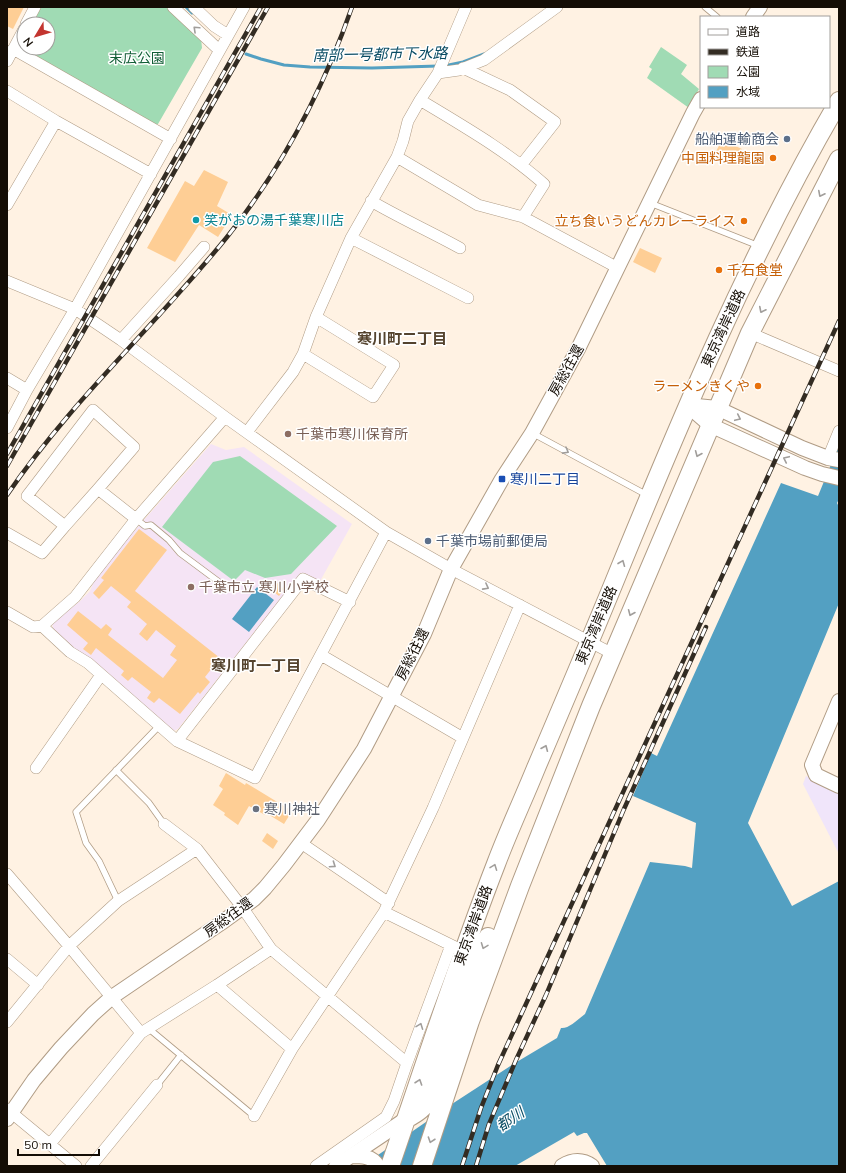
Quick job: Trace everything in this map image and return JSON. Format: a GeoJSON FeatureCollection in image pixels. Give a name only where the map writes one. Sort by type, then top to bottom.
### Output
{"type":"FeatureCollection","features":[{"type":"Feature","properties":{"kind":"highway","name":"東京湾岸道路"},"geometry":{"type":"LineString","coordinates":[[390,1166],[406,1119],[457,948],[497,861],[687,405],[761,247],[794,181],[839,101]]}},
{"type":"Feature","properties":{"kind":"highway","name":"東京湾岸道路"},"geometry":{"type":"LineString","coordinates":[[422,1166],[470,1021],[520,886],[591,706],[750,333],[839,159]]}},
{"type":"Feature","properties":{"kind":"highway"},"geometry":{"type":"LineString","coordinates":[[406,1119],[419,1112],[426,1105],[431,1096],[453,1027],[547,788],[591,706]]}},
{"type":"Feature","properties":{"kind":"street"},"geometry":{"type":"LineString","coordinates":[[30,16],[35,7]]}},
{"type":"Feature","properties":{"kind":"street"},"geometry":{"type":"LineString","coordinates":[[173,7],[219,50]]}},
{"type":"Feature","properties":{"kind":"street"},"geometry":{"type":"LineString","coordinates":[[194,7],[214,26],[228,35]]}},
{"type":"Feature","properties":{"kind":"street"},"geometry":{"type":"LineString","coordinates":[[7,428],[27,390],[75,309],[244,7]]}},
{"type":"Feature","properties":{"kind":"street"},"geometry":{"type":"LineString","coordinates":[[247,432],[293,372],[303,354],[316,317],[351,238],[397,157],[408,121],[441,68],[466,7]]}},
{"type":"Feature","properties":{"kind":"street"},"geometry":{"type":"LineString","coordinates":[[441,68],[463,68],[484,60],[557,7]]}},
{"type":"Feature","properties":{"kind":"street"},"geometry":{"type":"LineString","coordinates":[[754,16],[760,7]]}},
{"type":"Feature","properties":{"kind":"street"},"geometry":{"type":"LineString","coordinates":[[7,61],[16,44]]}},
{"type":"Feature","properties":{"kind":"street"},"geometry":{"type":"LineString","coordinates":[[13,49],[170,139]]}},
{"type":"Feature","properties":{"kind":"street"},"geometry":{"type":"LineString","coordinates":[[463,68],[510,90],[555,122],[522,164]]}},
{"type":"Feature","properties":{"kind":"street"},"geometry":{"type":"LineString","coordinates":[[7,91],[56,121],[151,174]]}},
{"type":"Feature","properties":{"kind":"street"},"geometry":{"type":"LineString","coordinates":[[420,100],[522,164],[544,184],[523,216]]}},
{"type":"Feature","properties":{"kind":"street","name":"房総往還"},"geometry":{"type":"LineString","coordinates":[[9,1113],[61,1048],[93,1014],[112,997],[254,899],[265,888],[301,843],[338,790],[364,750],[424,634],[452,569],[502,479],[532,432],[578,349],[692,113],[700,101]]}},
{"type":"Feature","properties":{"kind":"street"},"geometry":{"type":"LineString","coordinates":[[7,205],[56,121]]}},
{"type":"Feature","properties":{"kind":"street"},"geometry":{"type":"LineString","coordinates":[[397,157],[478,205],[523,216],[618,268]]}},
{"type":"Feature","properties":{"kind":"street"},"geometry":{"type":"LineString","coordinates":[[371,201],[402,219],[411,222],[460,248]]}},
{"type":"Feature","properties":{"kind":"street"},"geometry":{"type":"LineString","coordinates":[[351,238],[468,298]]}},
{"type":"Feature","properties":{"kind":"street"},"geometry":{"type":"LineString","coordinates":[[121,340],[180,276],[204,247]]}},
{"type":"Feature","properties":{"kind":"street"},"geometry":{"type":"LineString","coordinates":[[7,281],[75,309],[121,340],[225,417],[386,532],[452,569],[613,654]]}},
{"type":"Feature","properties":{"kind":"street"},"geometry":{"type":"LineString","coordinates":[[303,354],[373,397],[394,365],[316,317]]}},
{"type":"Feature","properties":{"kind":"street"},"geometry":{"type":"LineString","coordinates":[[750,333],[839,372]]}},
{"type":"Feature","properties":{"kind":"street"},"geometry":{"type":"LineString","coordinates":[[7,378],[27,390]]}},
{"type":"Feature","properties":{"kind":"street"},"geometry":{"type":"LineString","coordinates":[[687,405],[717,408],[802,448],[833,459],[839,431]]}},
{"type":"Feature","properties":{"kind":"street"},"geometry":{"type":"LineString","coordinates":[[687,405],[710,425],[805,468],[839,478]]}},
{"type":"Feature","properties":{"kind":"street"},"geometry":{"type":"LineString","coordinates":[[7,533],[42,553],[134,446],[92,410],[27,496],[65,526]]}},
{"type":"Feature","properties":{"kind":"street"},"geometry":{"type":"LineString","coordinates":[[7,612],[33,627],[42,626],[75,597],[136,519],[225,417]]}},
{"type":"Feature","properties":{"kind":"street"},"geometry":{"type":"LineString","coordinates":[[98,489],[136,519]]}},
{"type":"Feature","properties":{"kind":"street"},"geometry":{"type":"LineString","coordinates":[[42,626],[70,652],[88,663],[177,741],[255,778],[386,532]]}},
{"type":"Feature","properties":{"kind":"street"},"geometry":{"type":"LineString","coordinates":[[177,741],[303,579],[350,602]]}},
{"type":"Feature","properties":{"kind":"street"},"geometry":{"type":"LineString","coordinates":[[254,1116],[292,1049],[328,997],[386,907],[433,808],[520,605]]}},
{"type":"Feature","properties":{"kind":"street"},"geometry":{"type":"LineString","coordinates":[[321,655],[462,738]]}},
{"type":"Feature","properties":{"kind":"street"},"geometry":{"type":"LineString","coordinates":[[36,768],[101,675]]}},
{"type":"Feature","properties":{"kind":"street"},"geometry":{"type":"LineString","coordinates":[[839,701],[812,765],[816,775],[839,786]]}},
{"type":"Feature","properties":{"kind":"street"},"geometry":{"type":"LineString","coordinates":[[164,824],[198,849],[271,949],[407,1063]]}},
{"type":"Feature","properties":{"kind":"street"},"geometry":{"type":"LineString","coordinates":[[301,843],[386,907],[457,948],[407,1063],[394,1101],[386,1117],[316,1166]]}},
{"type":"Feature","properties":{"kind":"street"},"geometry":{"type":"LineString","coordinates":[[7,1021],[69,946],[118,901],[198,849]]}},
{"type":"Feature","properties":{"kind":"street"},"geometry":{"type":"LineString","coordinates":[[7,874],[112,997],[145,1031]]}},
{"type":"Feature","properties":{"kind":"street"},"geometry":{"type":"LineString","coordinates":[[50,1144],[145,1031],[271,949]]}},
{"type":"Feature","properties":{"kind":"street"},"geometry":{"type":"LineString","coordinates":[[7,959],[38,985]]}},
{"type":"Feature","properties":{"kind":"street"},"geometry":{"type":"LineString","coordinates":[[217,985],[292,1049]]}},
{"type":"Feature","properties":{"kind":"street"},"geometry":{"type":"LineString","coordinates":[[91,1166],[157,1085]]}},
{"type":"Feature","properties":{"kind":"street"},"geometry":{"type":"LineString","coordinates":[[9,1113],[76,1166]]}},
{"type":"Feature","properties":{"kind":"street"},"geometry":{"type":"LineString","coordinates":[[336,1166],[406,1119]]}},
{"type":"Feature","properties":{"kind":"street"},"geometry":{"type":"LineString","coordinates":[[351,1156],[371,1158],[378,1166]]}},
{"type":"Feature","properties":{"kind":"street"},"geometry":{"type":"LineString","coordinates":[[562,1166],[579,1160],[592,1166]]}},
{"type":"Feature","properties":{"kind":"lane"},"geometry":{"type":"LineString","coordinates":[[705,7],[717,16]]}},
{"type":"Feature","properties":{"kind":"lane"},"geometry":{"type":"LineString","coordinates":[[649,203],[761,247]]}},
{"type":"Feature","properties":{"kind":"lane"},"geometry":{"type":"LineString","coordinates":[[532,432],[649,496]]}},
{"type":"Feature","properties":{"kind":"lane"},"geometry":{"type":"LineString","coordinates":[[136,519],[145,526],[151,525],[169,540],[180,552],[219,582]]}},
{"type":"Feature","properties":{"kind":"lane"},"geometry":{"type":"LineString","coordinates":[[118,901],[99,861],[86,843],[76,812],[159,726]]}},
{"type":"Feature","properties":{"kind":"lane"},"geometry":{"type":"LineString","coordinates":[[116,770],[149,803],[164,824]]}},
{"type":"Feature","properties":{"kind":"lane"},"geometry":{"type":"LineString","coordinates":[[145,1031],[181,1055],[254,1116]]}},
{"type":"Feature","properties":{"kind":"lane"},"geometry":{"type":"LineString","coordinates":[[157,1085],[181,1055]]}},
{"type":"Feature","properties":{"kind":"shaded area","name":"千葉市立 寒川小学校"},"geometry":{"type":"Polygon","coordinates":[[[211,444],[226,450],[244,447],[352,524],[319,583],[301,573],[178,729],[173,731],[54,633],[52,623],[79,602],[90,591],[95,579],[114,554],[211,444]]]}},
{"type":"Feature","properties":{"kind":"shaded area"},"geometry":{"type":"Polygon","coordinates":[[[806,776],[839,790],[839,854],[803,784],[806,776]]]}},
{"type":"Feature","properties":{"kind":"green space","name":"末広公園"},"geometry":{"type":"Polygon","coordinates":[[[41,7],[167,7],[201,38],[202,48],[158,124],[155,125],[31,56],[56,56],[56,16],[36,16],[41,7]]]}},
{"type":"Feature","properties":{"kind":"green space"},"geometry":{"type":"Polygon","coordinates":[[[661,47],[687,65],[681,74],[699,89],[689,108],[647,78],[652,69],[649,67],[661,47]]]}},
{"type":"Feature","properties":{"kind":"green space"},"geometry":{"type":"Polygon","coordinates":[[[240,456],[337,526],[291,574],[265,578],[245,570],[234,581],[162,527],[213,462],[240,456]]]}},
{"type":"Feature","properties":{"kind":"water","name":"都川"},"geometry":{"type":"Polygon","coordinates":[[[839,445],[839,499],[837,503],[839,507],[839,603],[748,823],[792,906],[839,881],[839,1166],[607,1166],[587,1133],[577,1136],[574,1132],[515,1166],[362,1166],[455,1102],[557,1038],[561,1028],[570,1025],[585,1014],[650,862],[692,868],[696,823],[633,796],[651,753],[657,756],[781,483],[818,496],[839,445]]]}},
{"type":"Feature","properties":{"kind":"water"},"geometry":{"type":"Polygon","coordinates":[[[257,587],[274,600],[249,632],[232,619],[257,587]]]}},
{"type":"Feature","properties":{"kind":"building"},"geometry":{"type":"Polygon","coordinates":[[[7,7],[24,7],[20,16],[16,16],[16,23],[13,29],[7,26],[7,7]]]}},
{"type":"Feature","properties":{"kind":"building"},"geometry":{"type":"Polygon","coordinates":[[[722,140],[742,149],[741,151],[746,154],[739,166],[725,158],[724,160],[714,155],[722,140]]]}},
{"type":"Feature","properties":{"kind":"building","name":"笑がおの湯千葉寒川店"},"geometry":{"type":"Polygon","coordinates":[[[204,170],[228,182],[217,206],[232,215],[218,237],[199,225],[175,262],[147,248],[185,181],[194,186],[204,170]]]}},
{"type":"Feature","properties":{"kind":"building"},"geometry":{"type":"Polygon","coordinates":[[[640,248],[662,258],[655,273],[633,262],[640,248]]]}},
{"type":"Feature","properties":{"kind":"building"},"geometry":{"type":"Polygon","coordinates":[[[139,529],[167,550],[135,591],[220,658],[205,677],[210,682],[200,694],[198,692],[180,714],[159,698],[154,703],[147,698],[151,692],[132,677],[128,681],[121,675],[124,671],[96,648],[91,655],[83,649],[88,643],[67,625],[78,611],[101,629],[106,624],[112,629],[108,635],[163,678],[177,660],[170,655],[176,646],[156,630],[147,641],[139,634],[147,624],[127,607],[131,602],[111,586],[99,599],[93,593],[104,580],[101,578],[139,529]]]}},
{"type":"Feature","properties":{"kind":"building"},"geometry":{"type":"Polygon","coordinates":[[[276,582],[284,589],[279,596],[270,589],[276,582]]]}},
{"type":"Feature","properties":{"kind":"building"},"geometry":{"type":"Polygon","coordinates":[[[226,773],[245,785],[246,783],[292,811],[284,824],[266,813],[265,815],[249,806],[238,825],[224,815],[225,813],[213,805],[223,789],[219,786],[226,773]]]}},
{"type":"Feature","properties":{"kind":"building"},"geometry":{"type":"Polygon","coordinates":[[[267,833],[278,841],[273,849],[262,841],[267,833]]]}},
{"type":"Feature","properties":{"kind":"waterway","name":"南部一号都市下水路"},"geometry":{"type":"LineString","coordinates":[[186,7],[192,13]]}},
{"type":"Feature","properties":{"kind":"waterway","name":"南部一号都市下水路"},"geometry":{"type":"LineString","coordinates":[[246,54],[284,65],[310,67],[372,68],[438,66]]}},
{"type":"Feature","properties":{"kind":"waterway","name":"南部一号都市下水路"},"geometry":{"type":"LineString","coordinates":[[444,66],[463,62],[484,54]]}},
{"type":"Feature","properties":{"kind":"railway"},"geometry":{"type":"LineString","coordinates":[[7,454],[261,7]]}},
{"type":"Feature","properties":{"kind":"railway"},"geometry":{"type":"LineString","coordinates":[[7,466],[268,7]]}},
{"type":"Feature","properties":{"kind":"railway"},"geometry":{"type":"LineString","coordinates":[[7,495],[58,427],[172,301],[227,237],[247,211],[283,156],[314,98],[341,38],[352,7]]}},
{"type":"Feature","properties":{"kind":"railway"},"geometry":{"type":"LineString","coordinates":[[462,1166],[481,1108],[498,1065],[839,321]]}},
{"type":"Feature","properties":{"kind":"railway"},"geometry":{"type":"LineString","coordinates":[[476,1166],[489,1124],[516,1060],[546,995],[624,809],[706,627]]}},
{"type":"Feature","properties":{"kind":"place","name":"船舶運輸商会"},"geometry":{"type":"Point","coordinates":[787,139]}},
{"type":"Feature","properties":{"kind":"place","name":"中国料理龍園"},"geometry":{"type":"Point","coordinates":[773,158]}},
{"type":"Feature","properties":{"kind":"place","name":"笑がおの湯千葉寒川店"},"geometry":{"type":"Point","coordinates":[196,220]}},
{"type":"Feature","properties":{"kind":"place","name":"立ち食いうどんカレーライス"},"geometry":{"type":"Point","coordinates":[744,221]}},
{"type":"Feature","properties":{"kind":"place","name":"千石食堂"},"geometry":{"type":"Point","coordinates":[719,270]}},
{"type":"Feature","properties":{"kind":"place","name":"ラーメンきくや"},"geometry":{"type":"Point","coordinates":[758,386]}},
{"type":"Feature","properties":{"kind":"place","name":"千葉市寒川保育所"},"geometry":{"type":"Point","coordinates":[288,434]}},
{"type":"Feature","properties":{"kind":"place","name":"寒川二丁目"},"geometry":{"type":"Point","coordinates":[502,479]}},
{"type":"Feature","properties":{"kind":"place","name":"千葉市場前郵便局"},"geometry":{"type":"Point","coordinates":[428,541]}},
{"type":"Feature","properties":{"kind":"place","name":"千葉市立 寒川小学校"},"geometry":{"type":"Point","coordinates":[191,587]}},
{"type":"Feature","properties":{"kind":"place","name":"寒川神社"},"geometry":{"type":"Point","coordinates":[256,809]}},
{"type":"Feature","properties":{"kind":"district","name":"寒川町二丁目"},"geometry":{"type":"Point","coordinates":[402,338]}},
{"type":"Feature","properties":{"kind":"district","name":"寒川町一丁目"},"geometry":{"type":"Point","coordinates":[256,665]}}]}
